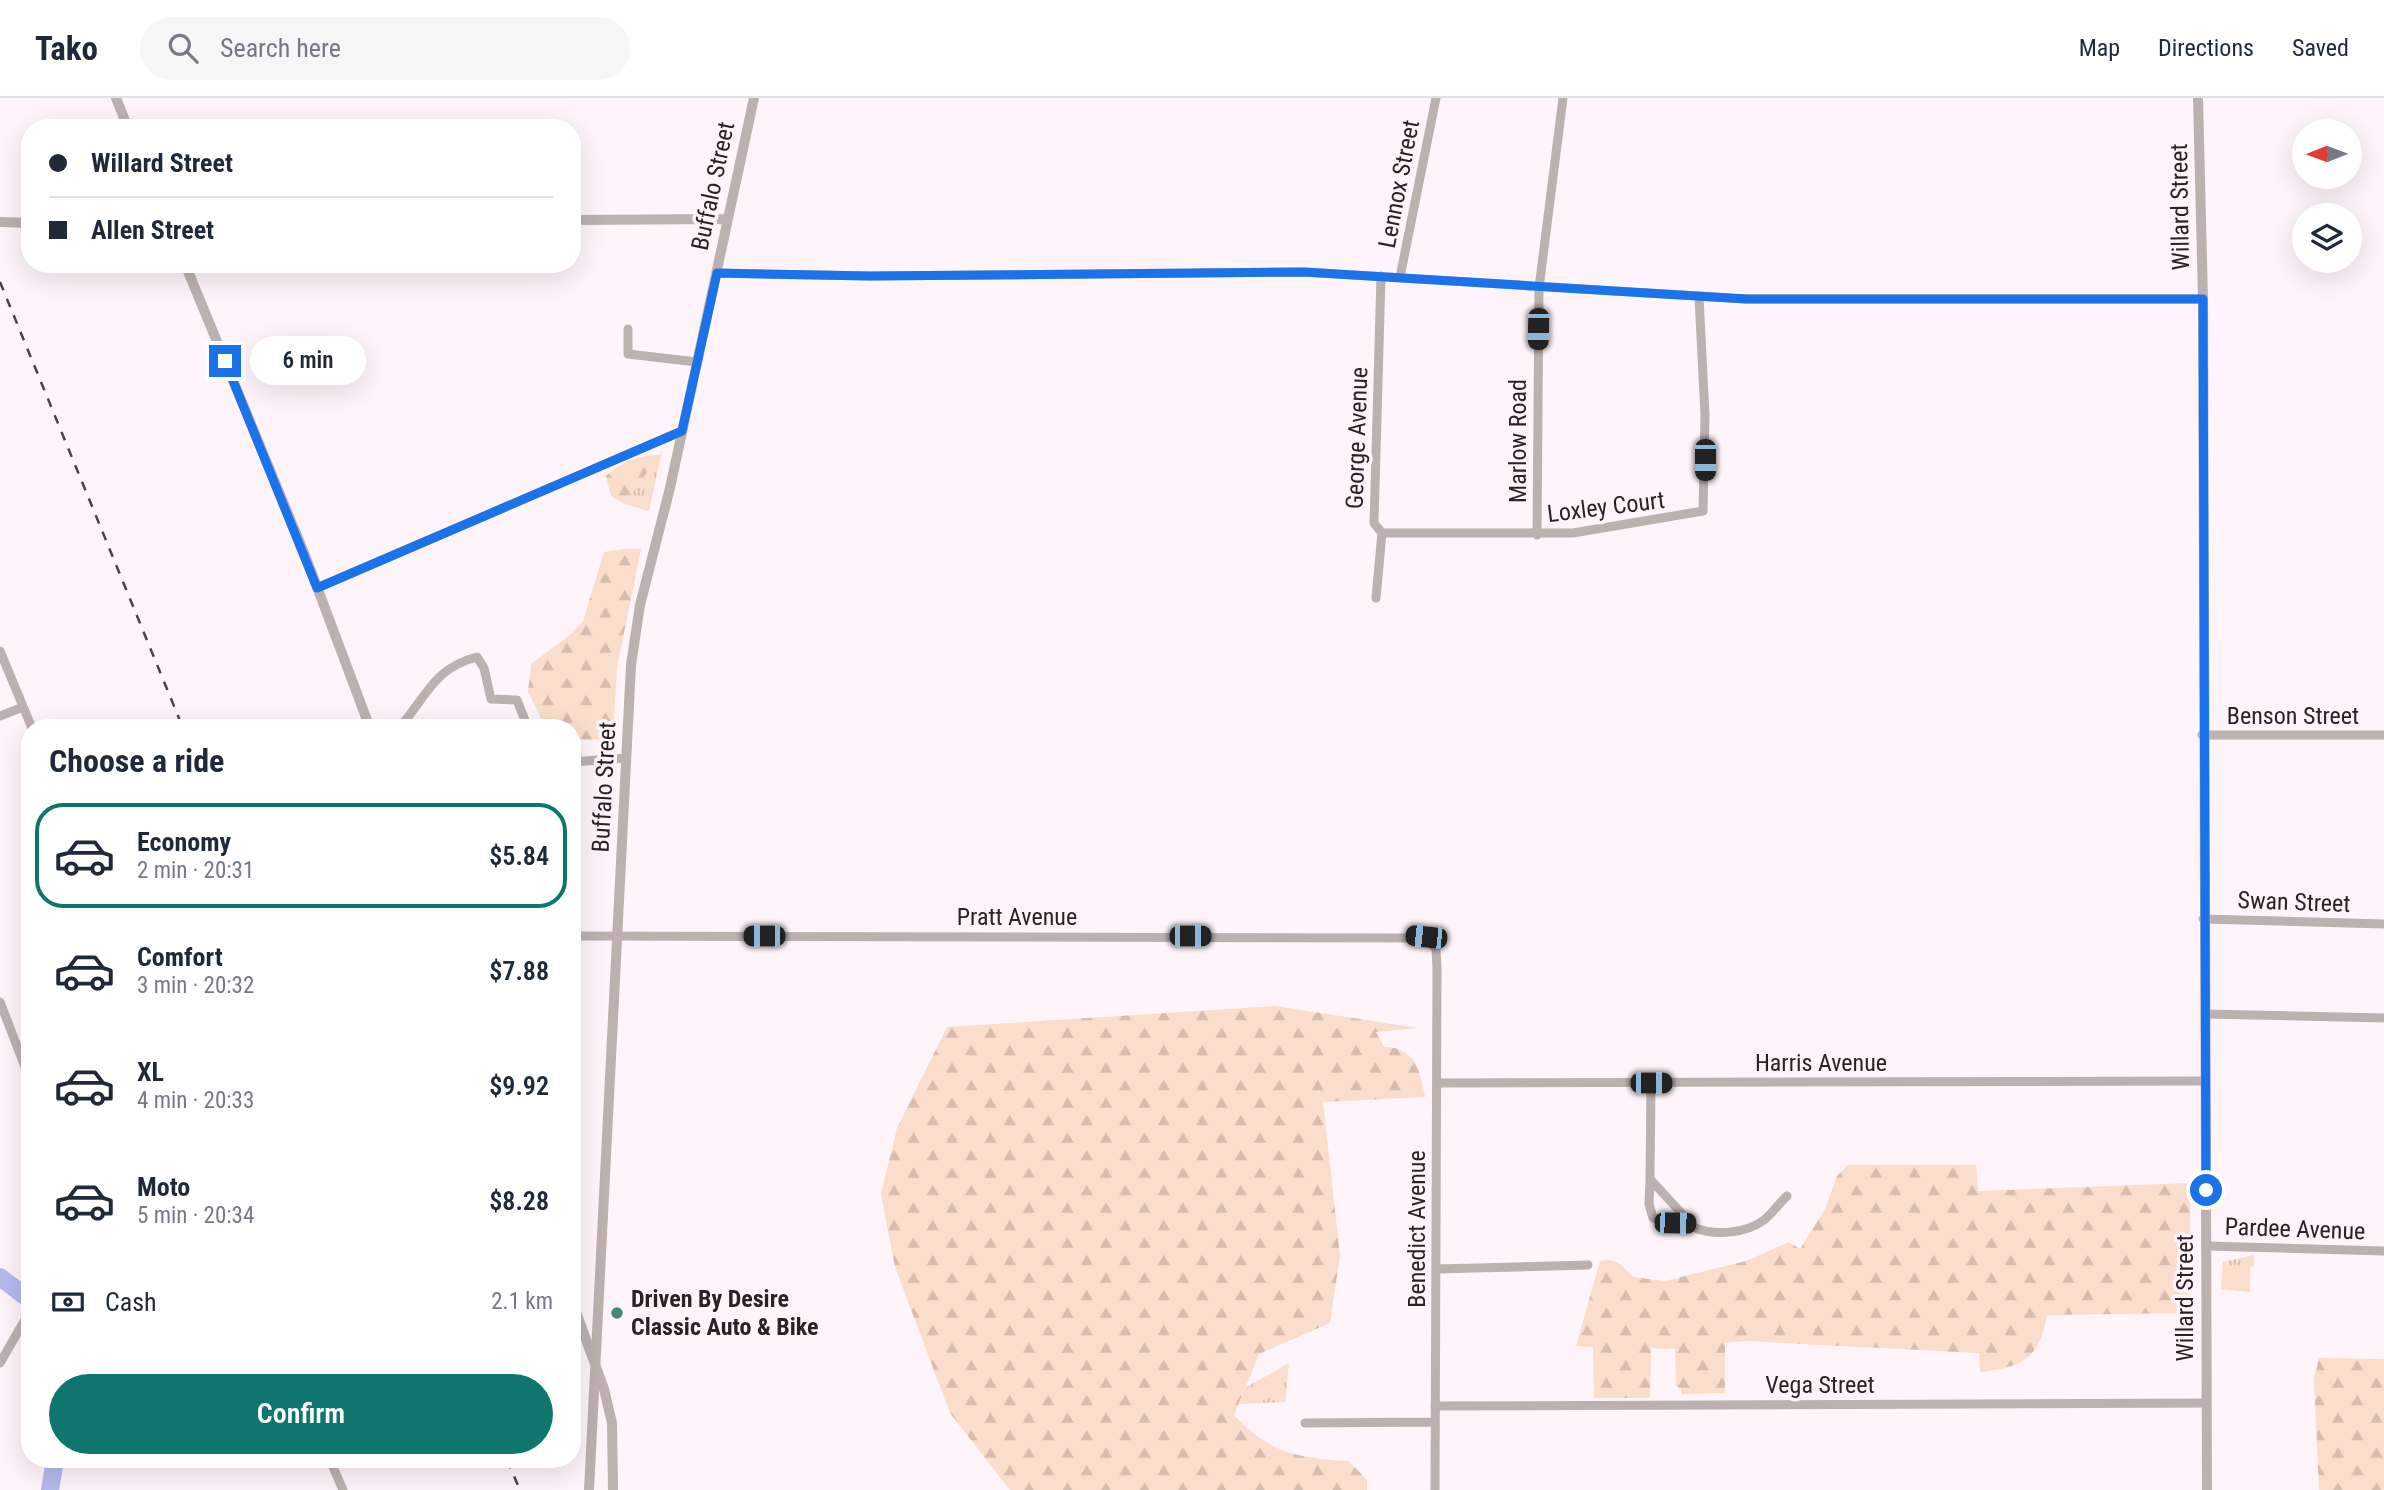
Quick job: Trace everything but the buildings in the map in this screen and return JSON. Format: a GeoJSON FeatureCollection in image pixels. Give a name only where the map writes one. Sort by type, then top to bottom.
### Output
{"type":"FeatureCollection","features":[{"type":"Feature","properties":{"kind":"street"},"geometry":{"type":"LineString","coordinates":[[116,98],[124,119]]}},
{"type":"Feature","properties":{"kind":"street","name":"Buffalo Street"},"geometry":{"type":"LineString","coordinates":[[589,1490],[626,758],[636,623],[682,431],[754,98]]}},
{"type":"Feature","properties":{"kind":"street","name":"Lennox Street"},"geometry":{"type":"LineString","coordinates":[[1400,277],[1436,98]]}},
{"type":"Feature","properties":{"kind":"street","name":"Marlow Road"},"geometry":{"type":"LineString","coordinates":[[1537,535],[1539,288],[1563,98]]}},
{"type":"Feature","properties":{"kind":"street","name":"Willard Street"},"geometry":{"type":"LineString","coordinates":[[2198,98],[2203,299],[2202,734],[2207,1490]]}},
{"type":"Feature","properties":{"kind":"street"},"geometry":{"type":"LineString","coordinates":[[581,220],[727,219]]}},
{"type":"Feature","properties":{"kind":"street"},"geometry":{"type":"LineString","coordinates":[[0,222],[21,223]]}},
{"type":"Feature","properties":{"kind":"street"},"geometry":{"type":"LineString","coordinates":[[717,273],[870,276],[1304,272],[1699,297],[1928,301],[2203,299]]}},
{"type":"Feature","properties":{"kind":"street"},"geometry":{"type":"LineString","coordinates":[[189,273],[317,588],[367,719]]}},
{"type":"Feature","properties":{"kind":"street","name":"George Avenue"},"geometry":{"type":"LineString","coordinates":[[1376,598],[1381,533],[1374,523],[1381,276]]}},
{"type":"Feature","properties":{"kind":"street","name":"Loxley Court"},"geometry":{"type":"LineString","coordinates":[[1381,533],[1573,533],[1694,515],[1703,511],[1699,297]]}},
{"type":"Feature","properties":{"kind":"street"},"geometry":{"type":"LineString","coordinates":[[628,329],[628,354],[697,362]]}},
{"type":"Feature","properties":{"kind":"street"},"geometry":{"type":"LineString","coordinates":[[317,588],[682,431]]}},
{"type":"Feature","properties":{"kind":"street"},"geometry":{"type":"LineString","coordinates":[[0,652],[28,719]]}},
{"type":"Feature","properties":{"kind":"street"},"geometry":{"type":"LineString","coordinates":[[405,719],[432,681],[450,668],[477,657],[484,668],[491,699],[517,700],[524,719]]}},
{"type":"Feature","properties":{"kind":"street"},"geometry":{"type":"LineString","coordinates":[[0,716],[23,707]]}},
{"type":"Feature","properties":{"kind":"street","name":"Benson Street"},"geometry":{"type":"LineString","coordinates":[[2202,734],[2384,735]]}},
{"type":"Feature","properties":{"kind":"street"},"geometry":{"type":"LineString","coordinates":[[581,761],[626,758]]}},
{"type":"Feature","properties":{"kind":"street","name":"Swan Street"},"geometry":{"type":"LineString","coordinates":[[2203,919],[2384,924]]}},
{"type":"Feature","properties":{"kind":"street","name":"Pratt Avenue"},"geometry":{"type":"LineString","coordinates":[[581,936],[1404,936],[1426,937],[1433,942],[1437,969]]}},
{"type":"Feature","properties":{"kind":"street","name":"Benedict Avenue"},"geometry":{"type":"LineString","coordinates":[[1434,1490],[1437,969]]}},
{"type":"Feature","properties":{"kind":"street"},"geometry":{"type":"LineString","coordinates":[[0,1002],[21,1057]]}},
{"type":"Feature","properties":{"kind":"street"},"geometry":{"type":"LineString","coordinates":[[2205,1014],[2384,1018]]}},
{"type":"Feature","properties":{"kind":"street","name":"Harris Avenue"},"geometry":{"type":"LineString","coordinates":[[1437,1083],[2206,1081]]}},
{"type":"Feature","properties":{"kind":"street"},"geometry":{"type":"LineString","coordinates":[[1651,1083],[1649,1204],[1653,1217],[1690,1223]]}},
{"type":"Feature","properties":{"kind":"street"},"geometry":{"type":"LineString","coordinates":[[1650,1179],[1690,1223],[1702,1231],[1740,1231],[1766,1219],[1787,1196]]}},
{"type":"Feature","properties":{"kind":"street","name":"Pardee Avenue"},"geometry":{"type":"LineString","coordinates":[[2206,1246],[2384,1251]]}},
{"type":"Feature","properties":{"kind":"street"},"geometry":{"type":"LineString","coordinates":[[1436,1269],[1588,1265]]}},
{"type":"Feature","properties":{"kind":"street"},"geometry":{"type":"LineString","coordinates":[[0,1363],[21,1326]]}},
{"type":"Feature","properties":{"kind":"street"},"geometry":{"type":"LineString","coordinates":[[581,1326],[595,1366],[612,1434],[613,1490]]}},
{"type":"Feature","properties":{"kind":"street","name":"Vega Street"},"geometry":{"type":"LineString","coordinates":[[1435,1406],[2206,1403]]}},
{"type":"Feature","properties":{"kind":"street"},"geometry":{"type":"LineString","coordinates":[[1305,1423],[1435,1422]]}},
{"type":"Feature","properties":{"kind":"street"},"geometry":{"type":"LineString","coordinates":[[592,1435],[599,1429],[612,1434]]}},
{"type":"Feature","properties":{"kind":"street"},"geometry":{"type":"LineString","coordinates":[[333,1468],[343,1490]]}},
{"type":"Feature","properties":{"kind":"green space"},"geometry":{"type":"Polygon","coordinates":[[[662,451],[649,511],[624,504],[662,451]]]}},
{"type":"Feature","properties":{"kind":"green space"},"geometry":{"type":"Polygon","coordinates":[[[660,455],[624,504],[611,496],[606,476],[631,460],[660,455]]]}},
{"type":"Feature","properties":{"kind":"green space"},"geometry":{"type":"Polygon","coordinates":[[[641,549],[617,667],[613,740],[581,739],[581,719],[542,719],[528,692],[531,664],[570,635],[583,621],[604,552],[641,549]]]}},
{"type":"Feature","properties":{"kind":"green space"},"geometry":{"type":"Polygon","coordinates":[[[1275,1006],[1418,1028],[1376,1032],[1384,1047],[1403,1051],[1414,1062],[1425,1097],[1323,1102],[1340,1256],[1330,1323],[1259,1354],[1234,1415],[1260,1438],[1286,1452],[1349,1461],[1367,1480],[1367,1490],[1010,1490],[950,1413],[895,1267],[881,1194],[897,1128],[947,1027],[1275,1006]]]}},
{"type":"Feature","properties":{"kind":"green space"},"geometry":{"type":"Polygon","coordinates":[[[1848,1165],[1976,1165],[1978,1191],[2190,1183],[2190,1313],[2047,1315],[2039,1342],[2026,1358],[2007,1367],[1980,1372],[1979,1353],[1746,1341],[1725,1343],[1725,1393],[1681,1394],[1681,1389],[1676,1386],[1675,1349],[1651,1348],[1650,1398],[1594,1398],[1593,1347],[1576,1346],[1600,1261],[1615,1261],[1633,1277],[1665,1281],[1746,1261],[1789,1242],[1800,1249],[1825,1209],[1837,1176],[1848,1165]]]}},
{"type":"Feature","properties":{"kind":"green space"},"geometry":{"type":"Polygon","coordinates":[[[2254,1255],[2254,1266],[2250,1267],[2250,1292],[2221,1289],[2223,1262],[2254,1255]]]}},
{"type":"Feature","properties":{"kind":"green space"},"geometry":{"type":"Polygon","coordinates":[[[2319,1358],[2384,1359],[2384,1490],[2319,1490],[2314,1379],[2319,1358]]]}},
{"type":"Feature","properties":{"kind":"green space"},"geometry":{"type":"Polygon","coordinates":[[[1289,1363],[1285,1402],[1239,1404],[1245,1388],[1289,1363]]]}},
{"type":"Feature","properties":{"kind":"waterway"},"geometry":{"type":"LineString","coordinates":[[0,1277],[21,1293]]}},
{"type":"Feature","properties":{"kind":"waterway"},"geometry":{"type":"LineString","coordinates":[[50,1490],[54,1468]]}},
{"type":"Feature","properties":{"kind":"railway"},"geometry":{"type":"LineString","coordinates":[[0,282],[179,719]]}},
{"type":"Feature","properties":{"kind":"railway"},"geometry":{"type":"LineString","coordinates":[[510,1468],[520,1490]]}},
{"type":"Feature","properties":{"kind":"place","name":"Driven By Desire Classic Auto & Bike"},"geometry":{"type":"Point","coordinates":[617,1313]}},
{"type":"Feature","properties":{"kind":"route"},"geometry":{"type":"LineString","coordinates":[[225,361],[317,588],[682,431],[717,273],[870,276],[1304,272],[1746,299],[2203,299],[2202,734],[2206,1190]]}}]}
